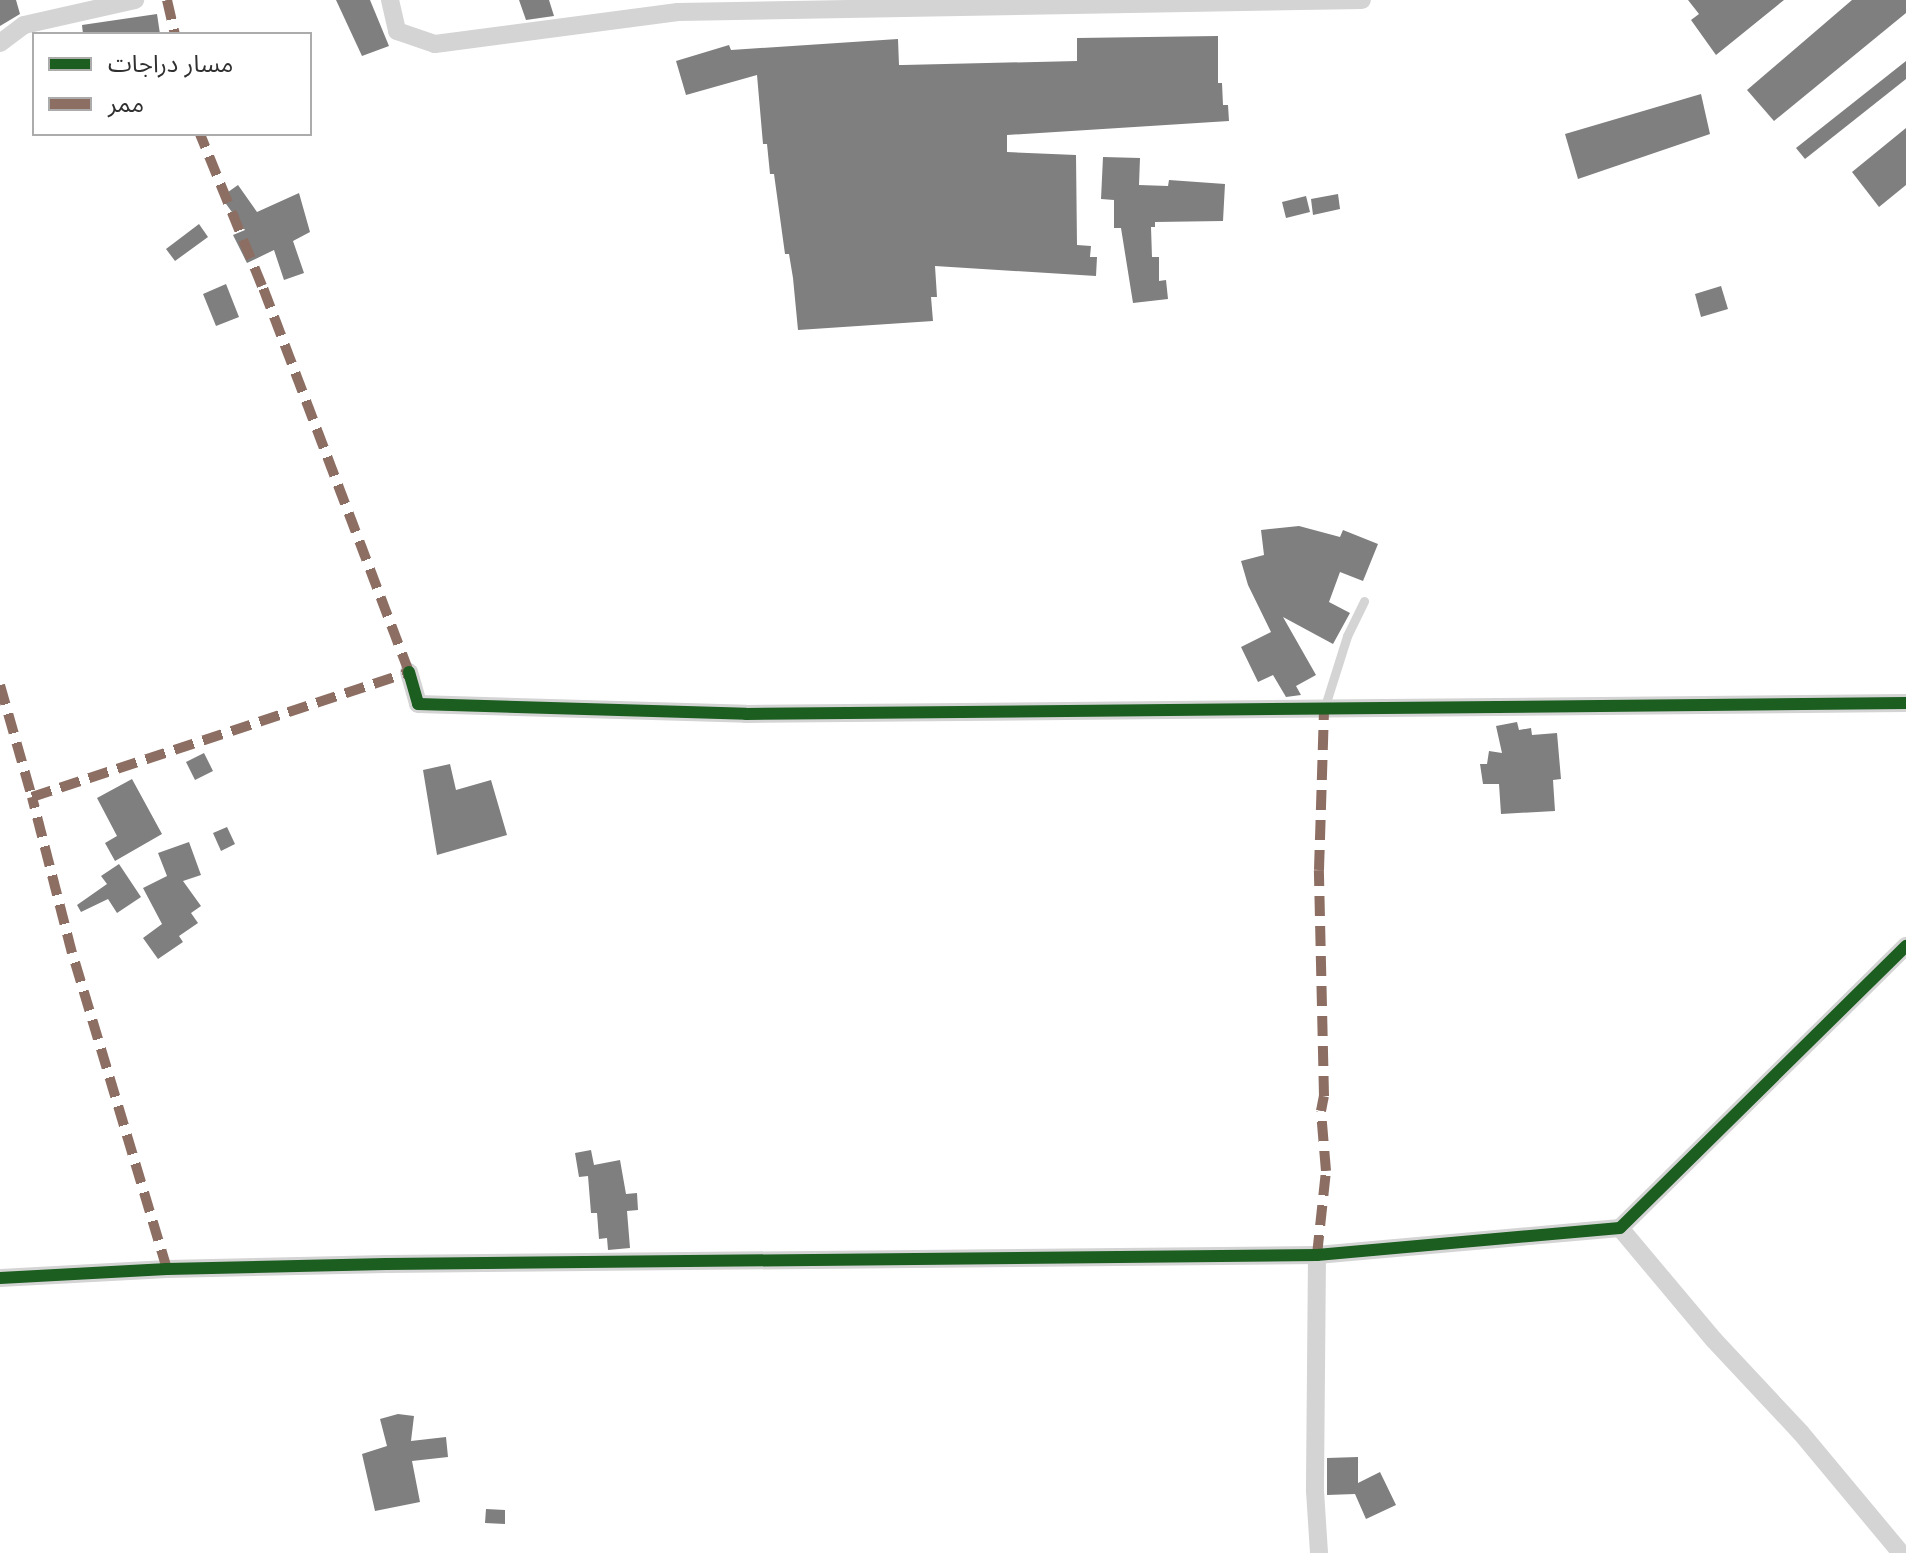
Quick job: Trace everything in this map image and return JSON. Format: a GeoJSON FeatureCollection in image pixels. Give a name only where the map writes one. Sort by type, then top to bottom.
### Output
{"type":"FeatureCollection","features":[{"type":"Feature","properties":{"kind":"street"},"geometry":{"type":"LineString","coordinates":[[0,43],[24,25],[135,0]]}},
{"type":"Feature","properties":{"kind":"street"},"geometry":{"type":"LineString","coordinates":[[390,0],[397,31],[435,44],[678,12],[1362,0]]}},
{"type":"Feature","properties":{"kind":"street"},"geometry":{"type":"LineString","coordinates":[[409,672],[418,704],[746,714],[1906,703]]}},
{"type":"Feature","properties":{"kind":"street"},"geometry":{"type":"LineString","coordinates":[[0,1278],[167,1269],[386,1264],[1317,1255],[1620,1228],[1906,946]]}},
{"type":"Feature","properties":{"kind":"street"},"geometry":{"type":"LineString","coordinates":[[1620,1228],[1714,1340],[1801,1433],[1901,1553]]}},
{"type":"Feature","properties":{"kind":"street"},"geometry":{"type":"LineString","coordinates":[[1317,1255],[1315,1491],[1319,1553]]}},
{"type":"Feature","properties":{"kind":"lane"},"geometry":{"type":"LineString","coordinates":[[1324,709],[1347,636],[1364,601]]}},
{"type":"Feature","properties":{"kind":"building"},"geometry":{"type":"Polygon","coordinates":[[[0,0],[16,0],[20,14],[0,26],[0,0]]]}},
{"type":"Feature","properties":{"kind":"building"},"geometry":{"type":"Polygon","coordinates":[[[336,0],[370,0],[389,46],[362,56],[336,0]]]}},
{"type":"Feature","properties":{"kind":"building"},"geometry":{"type":"Polygon","coordinates":[[[519,0],[549,0],[554,16],[526,20],[519,0]]]}},
{"type":"Feature","properties":{"kind":"building"},"geometry":{"type":"Polygon","coordinates":[[[1688,0],[1784,0],[1716,55],[1691,20],[1699,14],[1688,0]]]}},
{"type":"Feature","properties":{"kind":"building"},"geometry":{"type":"Polygon","coordinates":[[[1852,0],[1906,0],[1906,13],[1774,121],[1747,90],[1852,0]]]}},
{"type":"Feature","properties":{"kind":"building"},"geometry":{"type":"Polygon","coordinates":[[[157,14],[160,32],[83,32],[82,25],[157,14]]]}},
{"type":"Feature","properties":{"kind":"building"},"geometry":{"type":"Polygon","coordinates":[[[1218,36],[1218,83],[1222,83],[1223,105],[1228,105],[1229,121],[1007,135],[1007,152],[1076,155],[1077,245],[1091,246],[1090,257],[1097,257],[1096,276],[935,266],[937,297],[931,297],[933,321],[798,330],[793,278],[789,254],[785,254],[774,174],[770,174],[767,144],[763,144],[757,75],[686,95],[676,61],[729,45],[731,50],[898,39],[899,65],[1077,61],[1077,38],[1218,36]]]}},
{"type":"Feature","properties":{"kind":"building"},"geometry":{"type":"Polygon","coordinates":[[[1906,61],[1906,79],[1805,159],[1796,148],[1906,61]]]}},
{"type":"Feature","properties":{"kind":"building"},"geometry":{"type":"Polygon","coordinates":[[[1701,94],[1710,134],[1578,179],[1565,134],[1701,94]]]}},
{"type":"Feature","properties":{"kind":"building"},"geometry":{"type":"Polygon","coordinates":[[[1906,128],[1906,185],[1879,207],[1852,172],[1906,128]]]}},
{"type":"Feature","properties":{"kind":"building"},"geometry":{"type":"Polygon","coordinates":[[[1103,157],[1140,158],[1139,185],[1168,186],[1169,180],[1225,184],[1223,221],[1155,222],[1155,227],[1151,227],[1152,257],[1159,257],[1159,281],[1166,280],[1168,299],[1133,303],[1121,228],[1114,228],[1114,200],[1101,199],[1103,157]]]}},
{"type":"Feature","properties":{"kind":"building"},"geometry":{"type":"Polygon","coordinates":[[[238,185],[257,212],[299,193],[310,232],[293,241],[304,273],[284,280],[274,250],[247,263],[233,235],[245,230],[221,197],[238,185]]]}},
{"type":"Feature","properties":{"kind":"building"},"geometry":{"type":"Polygon","coordinates":[[[1338,194],[1340,209],[1313,215],[1311,199],[1338,194]]]}},
{"type":"Feature","properties":{"kind":"building"},"geometry":{"type":"Polygon","coordinates":[[[1306,196],[1310,212],[1286,218],[1282,202],[1306,196]]]}},
{"type":"Feature","properties":{"kind":"building"},"geometry":{"type":"Polygon","coordinates":[[[199,224],[208,237],[175,261],[166,249],[199,224]]]}},
{"type":"Feature","properties":{"kind":"building"},"geometry":{"type":"Polygon","coordinates":[[[226,284],[239,317],[216,326],[203,294],[226,284]]]}},
{"type":"Feature","properties":{"kind":"building"},"geometry":{"type":"Polygon","coordinates":[[[1721,286],[1728,309],[1701,317],[1695,294],[1721,286]]]}},
{"type":"Feature","properties":{"kind":"building"},"geometry":{"type":"Polygon","coordinates":[[[1299,526],[1340,537],[1343,530],[1378,544],[1363,581],[1340,572],[1329,602],[1350,613],[1333,644],[1283,617],[1316,675],[1296,686],[1301,695],[1286,697],[1273,675],[1258,682],[1241,647],[1271,632],[1248,585],[1241,561],[1264,555],[1261,530],[1299,526]]]}},
{"type":"Feature","properties":{"kind":"building"},"geometry":{"type":"Polygon","coordinates":[[[1517,722],[1519,730],[1531,728],[1532,735],[1557,733],[1561,779],[1553,780],[1555,811],[1501,814],[1499,784],[1483,784],[1480,764],[1487,764],[1489,751],[1502,753],[1496,726],[1517,722]]]}},
{"type":"Feature","properties":{"kind":"building"},"geometry":{"type":"Polygon","coordinates":[[[204,753],[213,771],[195,780],[186,762],[204,753]]]}},
{"type":"Feature","properties":{"kind":"building"},"geometry":{"type":"Polygon","coordinates":[[[450,764],[456,790],[491,780],[507,835],[437,855],[423,770],[450,764]]]}},
{"type":"Feature","properties":{"kind":"building"},"geometry":{"type":"Polygon","coordinates":[[[132,779],[162,834],[115,861],[105,843],[117,836],[97,798],[132,779]]]}},
{"type":"Feature","properties":{"kind":"building"},"geometry":{"type":"Polygon","coordinates":[[[227,827],[235,844],[221,851],[213,833],[227,827]]]}},
{"type":"Feature","properties":{"kind":"building"},"geometry":{"type":"Polygon","coordinates":[[[189,842],[201,875],[183,881],[201,906],[191,913],[198,923],[179,936],[183,942],[158,959],[143,938],[162,924],[143,888],[167,876],[158,853],[189,842]]]}},
{"type":"Feature","properties":{"kind":"building"},"geometry":{"type":"Polygon","coordinates":[[[119,864],[141,897],[117,913],[108,899],[81,912],[77,905],[107,884],[101,876],[119,864]]]}},
{"type":"Feature","properties":{"kind":"building"},"geometry":{"type":"Polygon","coordinates":[[[591,1150],[594,1165],[620,1160],[626,1194],[637,1193],[638,1210],[627,1211],[630,1248],[608,1250],[607,1238],[599,1239],[597,1213],[591,1213],[588,1176],[579,1177],[575,1153],[591,1150]]]}},
{"type":"Feature","properties":{"kind":"building"},"geometry":{"type":"Polygon","coordinates":[[[398,1414],[414,1416],[411,1441],[446,1437],[448,1457],[412,1461],[420,1502],[375,1511],[362,1454],[387,1446],[380,1419],[398,1414]]]}},
{"type":"Feature","properties":{"kind":"building"},"geometry":{"type":"Polygon","coordinates":[[[1358,1457],[1358,1483],[1380,1472],[1396,1505],[1366,1519],[1355,1494],[1327,1495],[1327,1458],[1358,1457]]]}},
{"type":"Feature","properties":{"kind":"building"},"geometry":{"type":"Polygon","coordinates":[[[486,1509],[505,1510],[505,1524],[485,1523],[486,1509]]]}},
{"type":"Feature","properties":{"kind":"marked path"},"geometry":{"type":"LineString","coordinates":[[167,0],[175,32]]}},
{"type":"Feature","properties":{"kind":"marked path"},"geometry":{"type":"LineString","coordinates":[[167,1269],[72,953],[32,797],[409,672],[262,286],[201,136]]}},
{"type":"Feature","properties":{"kind":"marked path"},"geometry":{"type":"LineString","coordinates":[[0,685],[32,797]]}},
{"type":"Feature","properties":{"kind":"marked path"},"geometry":{"type":"LineString","coordinates":[[1317,1255],[1326,1171],[1321,1111],[1324,1096],[1319,870],[1324,709]]}},
{"type":"Feature","properties":{"kind":"cycle path"},"geometry":{"type":"LineString","coordinates":[[409,672],[418,704],[746,714],[1906,703]]}},
{"type":"Feature","properties":{"kind":"cycle path"},"geometry":{"type":"LineString","coordinates":[[0,1278],[167,1269],[386,1264],[1317,1255],[1620,1228],[1906,946]]}}]}
